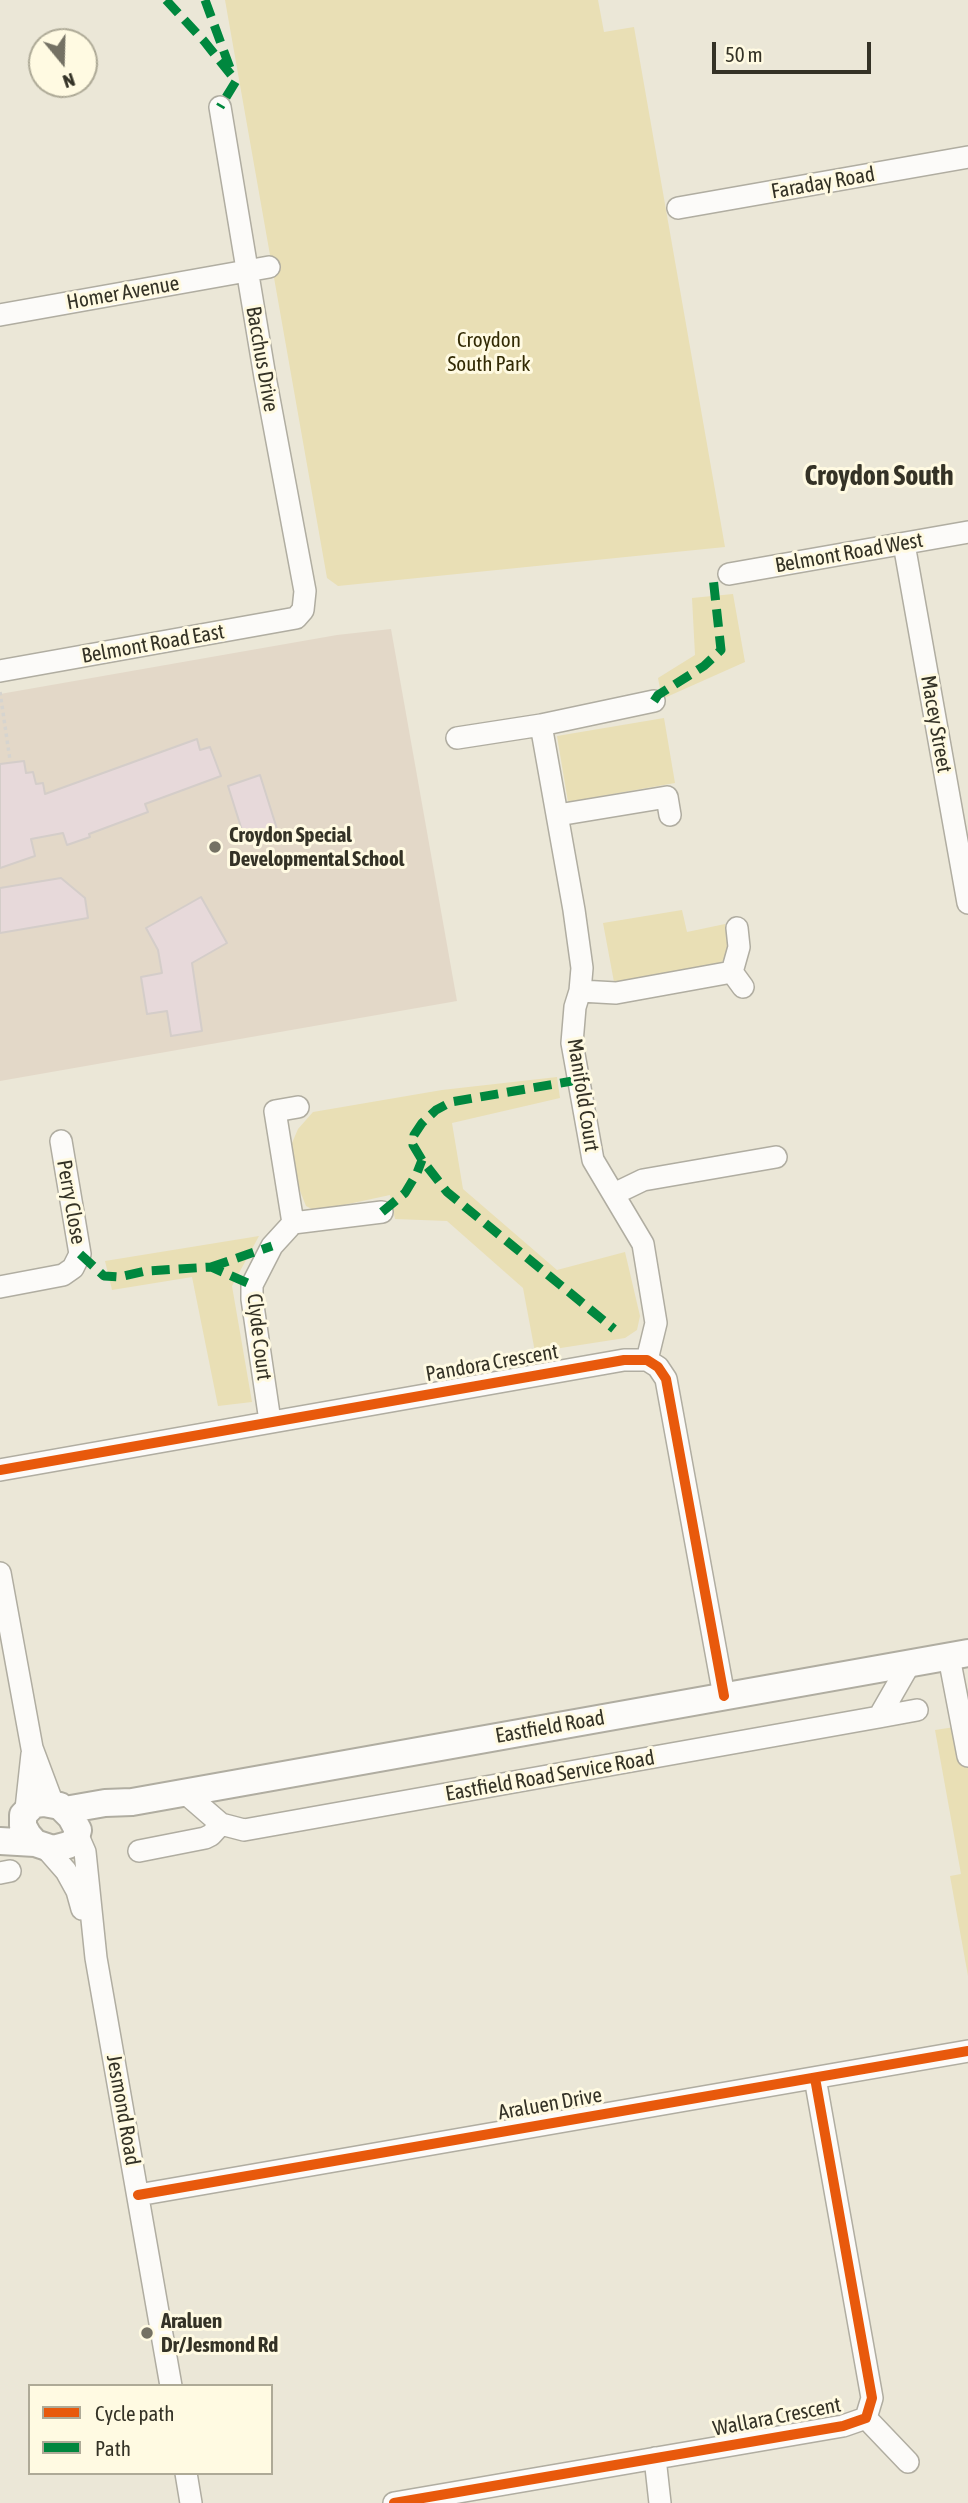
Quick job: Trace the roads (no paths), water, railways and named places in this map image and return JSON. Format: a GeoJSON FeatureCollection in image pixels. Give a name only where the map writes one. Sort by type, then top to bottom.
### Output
{"type":"FeatureCollection","features":[{"type":"Feature","properties":{"kind":"main road","name":"Eastfield Road"},"geometry":{"type":"LineString","coordinates":[[59,1807],[132,1802],[959,1655]]}},
{"type":"Feature","properties":{"kind":"main road","name":"Eastfield Road"},"geometry":{"type":"LineString","coordinates":[[78,1835],[132,1802]]}},
{"type":"Feature","properties":{"kind":"main road"},"geometry":{"type":"LineString","coordinates":[[0,1841],[53,1849],[75,1841],[78,1835],[75,1824],[59,1807],[34,1804],[16,1815],[40,1845]]}},
{"type":"Feature","properties":{"kind":"street","name":"Bacchus Drive"},"geometry":{"type":"LineString","coordinates":[[220,107],[305,591],[303,610]]}},
{"type":"Feature","properties":{"kind":"street","name":"Faraday Road"},"geometry":{"type":"LineString","coordinates":[[678,208],[968,158]]}},
{"type":"Feature","properties":{"kind":"street","name":"Homer Avenue"},"geometry":{"type":"LineString","coordinates":[[0,315],[269,267]]}},
{"type":"Feature","properties":{"kind":"street","name":"Belmont Road West"},"geometry":{"type":"LineString","coordinates":[[729,574],[968,532]]}},
{"type":"Feature","properties":{"kind":"street","name":"Macey Street"},"geometry":{"type":"LineString","coordinates":[[904,544],[968,903]]}},
{"type":"Feature","properties":{"kind":"street","name":"Belmont Road East"},"geometry":{"type":"LineString","coordinates":[[0,671],[296,618],[303,610]]}},
{"type":"Feature","properties":{"kind":"street"},"geometry":{"type":"LineString","coordinates":[[457,738],[541,725],[654,701]]}},
{"type":"Feature","properties":{"kind":"street","name":"Manifold Court"},"geometry":{"type":"LineString","coordinates":[[541,725],[582,968],[572,1043],[593,1160],[643,1244],[656,1324],[647,1360]]}},
{"type":"Feature","properties":{"kind":"street"},"geometry":{"type":"LineString","coordinates":[[558,816],[667,797],[670,815]]}},
{"type":"Feature","properties":{"kind":"street"},"geometry":{"type":"LineString","coordinates":[[580,991],[616,993],[737,979],[737,928]]}},
{"type":"Feature","properties":{"kind":"street"},"geometry":{"type":"LineString","coordinates":[[298,1107],[275,1111],[293,1223],[385,1213]]}},
{"type":"Feature","properties":{"kind":"street","name":"Perry Close"},"geometry":{"type":"LineString","coordinates":[[0,1287],[63,1275],[73,1268],[80,1254],[61,1141]]}},
{"type":"Feature","properties":{"kind":"street"},"geometry":{"type":"LineString","coordinates":[[614,1194],[643,1181],[776,1157]]}},
{"type":"Feature","properties":{"kind":"street","name":"Clyde Court"},"geometry":{"type":"LineString","coordinates":[[270,1421],[252,1285],[272,1246],[293,1223]]}},
{"type":"Feature","properties":{"kind":"street","name":"Pandora Crescent"},"geometry":{"type":"LineString","coordinates":[[0,1470],[624,1360],[647,1360]]}},
{"type":"Feature","properties":{"kind":"street"},"geometry":{"type":"LineString","coordinates":[[647,1360],[658,1367],[666,1379],[724,1696]]}},
{"type":"Feature","properties":{"kind":"street"},"geometry":{"type":"LineString","coordinates":[[0,1573],[32,1748],[59,1807]]}},
{"type":"Feature","properties":{"kind":"street"},"geometry":{"type":"LineString","coordinates":[[959,1655],[968,1756]]}},
{"type":"Feature","properties":{"kind":"street"},"geometry":{"type":"LineString","coordinates":[[879,1717],[910,1663]]}},
{"type":"Feature","properties":{"kind":"street","name":"Eastfield Road Service Road"},"geometry":{"type":"LineString","coordinates":[[221,1824],[244,1830],[918,1710]]}},
{"type":"Feature","properties":{"kind":"street"},"geometry":{"type":"LineString","coordinates":[[16,1815],[32,1748]]}},
{"type":"Feature","properties":{"kind":"street"},"geometry":{"type":"LineString","coordinates":[[139,1851],[205,1838],[221,1824],[184,1792]]}},
{"type":"Feature","properties":{"kind":"street","name":"Jesmond Road"},"geometry":{"type":"LineString","coordinates":[[78,1835],[85,1852],[96,1958],[171,2384]]}},
{"type":"Feature","properties":{"kind":"street","name":"Jesmond Road"},"geometry":{"type":"LineString","coordinates":[[40,1845],[66,1871],[77,1891],[96,1958]]}},
{"type":"Feature","properties":{"kind":"street","name":"Araluen Drive"},"geometry":{"type":"LineString","coordinates":[[138,2194],[968,2051]]}},
{"type":"Feature","properties":{"kind":"street","name":"Wallara Crescent"},"geometry":{"type":"LineString","coordinates":[[394,2503],[843,2426],[866,2418],[872,2398],[815,2078]]}},
{"type":"Feature","properties":{"kind":"street"},"geometry":{"type":"LineString","coordinates":[[866,2418],[908,2462]]}},
{"type":"Feature","properties":{"kind":"street"},"geometry":{"type":"LineString","coordinates":[[655,2458],[660,2503]]}},
{"type":"Feature","properties":{"kind":"street"},"geometry":{"type":"LineString","coordinates":[[186,2475],[191,2503]]}},
{"type":"Feature","properties":{"kind":"place","name":"Croydon Special Developmental School"},"geometry":{"type":"Point","coordinates":[215,847]}},
{"type":"Feature","properties":{"kind":"place","name":"Araluen Dr/Jesmond Rd"},"geometry":{"type":"Point","coordinates":[147,2333]}},
{"type":"Feature","properties":{"kind":"district","name":"Croydon South"},"geometry":{"type":"Point","coordinates":[879,476]}},
{"type":"Feature","properties":{"kind":"park label","name":"Croydon South Park"},"geometry":{"type":"Point","coordinates":[489,352]}}]}
